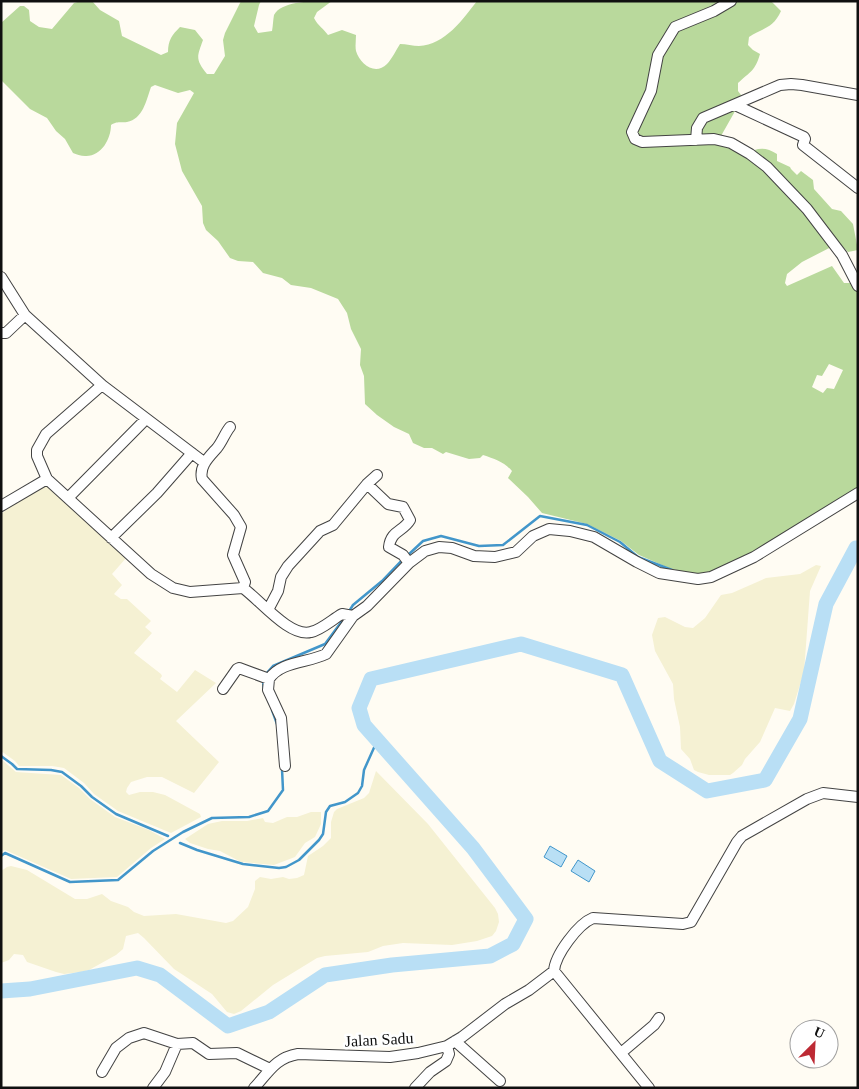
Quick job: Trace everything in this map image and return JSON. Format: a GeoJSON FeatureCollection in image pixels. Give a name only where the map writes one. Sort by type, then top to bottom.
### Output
{"type":"FeatureCollection","features":[{"type":"Feature","properties":{"kind":"street"},"geometry":{"type":"LineString","coordinates":[[731,1],[714,11],[675,26],[658,54],[651,91],[632,132],[635,139],[642,142],[714,139],[731,143],[750,154],[766,167],[807,210],[842,255],[858,286]]}},
{"type":"Feature","properties":{"kind":"street"},"geometry":{"type":"LineString","coordinates":[[696,140],[697,128],[703,118],[780,85],[791,84],[858,95]]}},
{"type":"Feature","properties":{"kind":"street"},"geometry":{"type":"LineString","coordinates":[[735,105],[804,137],[804,148],[858,188]]}},
{"type":"Feature","properties":{"kind":"street"},"geometry":{"type":"LineString","coordinates":[[1,277],[25,315],[102,385],[205,463]]}},
{"type":"Feature","properties":{"kind":"street"},"geometry":{"type":"LineString","coordinates":[[1,333],[6,333],[25,315]]}},
{"type":"Feature","properties":{"kind":"street"},"geometry":{"type":"LineString","coordinates":[[102,385],[46,434],[37,450],[37,456],[47,479],[151,574],[173,588],[190,592],[244,588],[290,628],[308,633],[313,632],[342,614],[349,615]]}},
{"type":"Feature","properties":{"kind":"street"},"geometry":{"type":"LineString","coordinates":[[68,498],[146,419]]}},
{"type":"Feature","properties":{"kind":"street"},"geometry":{"type":"LineString","coordinates":[[230,426],[200,473],[202,479],[234,515],[241,528],[233,554],[245,582],[244,588]]}},
{"type":"Feature","properties":{"kind":"street"},"geometry":{"type":"LineString","coordinates":[[111,538],[157,492],[192,453]]}},
{"type":"Feature","properties":{"kind":"street"},"geometry":{"type":"LineString","coordinates":[[268,610],[278,591],[281,577],[288,566],[316,534],[323,528],[333,525],[367,484],[377,475]]}},
{"type":"Feature","properties":{"kind":"street"},"geometry":{"type":"LineString","coordinates":[[1,506],[47,479]]}},
{"type":"Feature","properties":{"kind":"street"},"geometry":{"type":"LineString","coordinates":[[367,484],[388,504],[402,506],[410,520],[394,533],[389,545],[389,547],[407,559]]}},
{"type":"Feature","properties":{"kind":"street"},"geometry":{"type":"LineString","coordinates":[[266,678],[286,666],[326,654],[349,615],[367,606],[407,559],[425,551],[439,547],[452,548],[474,556],[496,558],[516,552],[533,536],[549,529],[570,531],[594,537],[659,573],[698,579],[711,577],[754,557],[858,493]]}},
{"type":"Feature","properties":{"kind":"street"},"geometry":{"type":"LineString","coordinates":[[223,689],[237,669],[240,668],[266,678]]}},
{"type":"Feature","properties":{"kind":"street"},"geometry":{"type":"LineString","coordinates":[[266,678],[268,690],[281,718],[285,766]]}},
{"type":"Feature","properties":{"kind":"street"},"geometry":{"type":"LineString","coordinates":[[649,1088],[554,971],[557,957],[588,920],[593,918],[683,924],[691,922],[742,836],[823,793],[858,797]]}},
{"type":"Feature","properties":{"kind":"street","name":"Jalan Sadu"},"geometry":{"type":"LineString","coordinates":[[254,1088],[282,1058],[298,1054],[390,1057],[424,1052],[451,1043],[554,971]]}},
{"type":"Feature","properties":{"kind":"street"},"geometry":{"type":"LineString","coordinates":[[621,1053],[654,1025],[659,1018]]}},
{"type":"Feature","properties":{"kind":"street"},"geometry":{"type":"LineString","coordinates":[[102,1072],[116,1048],[129,1038],[144,1033],[177,1044],[193,1043],[209,1054],[237,1053],[270,1069]]}},
{"type":"Feature","properties":{"kind":"street"},"geometry":{"type":"LineString","coordinates":[[415,1088],[430,1072],[446,1061],[451,1043],[500,1081]]}},
{"type":"Feature","properties":{"kind":"street"},"geometry":{"type":"LineString","coordinates":[[153,1088],[165,1072],[177,1044]]}},
{"type":"Feature","properties":{"kind":"shaded area"},"geometry":{"type":"Polygon","coordinates":[[[48,484],[127,557],[112,574],[122,585],[114,594],[121,599],[127,599],[151,621],[145,627],[152,633],[134,653],[161,674],[160,679],[177,692],[195,670],[216,683],[176,721],[219,762],[194,793],[162,777],[147,777],[131,782],[127,788],[126,792],[129,795],[140,792],[153,792],[165,795],[200,814],[201,817],[171,833],[118,811],[94,794],[84,783],[64,768],[19,766],[1,751],[1,514],[33,491],[48,484]]]}},
{"type":"Feature","properties":{"kind":"shaded area"},"geometry":{"type":"Polygon","coordinates":[[[816,565],[821,566],[810,591],[804,672],[790,711],[775,708],[760,742],[742,765],[730,775],[709,775],[694,770],[690,759],[681,749],[680,727],[673,684],[655,651],[652,635],[658,618],[665,617],[685,627],[693,628],[705,618],[721,595],[732,593],[766,578],[800,574],[816,565]]]}},
{"type":"Feature","properties":{"kind":"shaded area"},"geometry":{"type":"Polygon","coordinates":[[[1,759],[16,772],[61,775],[115,817],[149,830],[165,839],[151,848],[117,877],[71,879],[5,850],[1,852],[1,759]]]}},
{"type":"Feature","properties":{"kind":"shaded area"},"geometry":{"type":"Polygon","coordinates":[[[376,771],[428,824],[495,908],[499,922],[492,936],[477,941],[452,945],[403,943],[383,946],[368,952],[317,958],[273,985],[241,1011],[234,1014],[227,1012],[212,994],[174,969],[138,933],[126,936],[123,949],[116,955],[89,970],[81,972],[64,974],[56,972],[27,962],[23,955],[14,954],[9,960],[1,963],[1,871],[7,867],[11,866],[27,870],[75,899],[87,899],[102,894],[111,901],[128,907],[144,916],[176,914],[226,923],[233,921],[248,907],[255,889],[255,881],[260,877],[271,879],[283,877],[289,879],[304,875],[308,856],[331,838],[331,822],[334,812],[364,798],[369,793],[376,771]]]}},
{"type":"Feature","properties":{"kind":"shaded area"},"geometry":{"type":"Polygon","coordinates":[[[311,812],[321,812],[321,824],[315,837],[305,843],[295,857],[274,865],[241,862],[220,851],[190,843],[185,839],[208,824],[222,821],[247,821],[263,818],[265,822],[273,823],[287,817],[297,817],[311,812]]]}},
{"type":"Feature","properties":{"kind":"green space"},"geometry":{"type":"Polygon","coordinates":[[[92,1],[100,10],[119,21],[122,36],[161,55],[168,52],[171,38],[180,27],[195,30],[203,40],[198,54],[200,65],[207,74],[214,74],[225,56],[223,40],[225,33],[241,1],[261,1],[254,26],[258,33],[272,31],[274,15],[284,6],[300,2],[332,1],[317,12],[314,18],[316,21],[328,35],[342,30],[356,35],[358,56],[368,67],[378,69],[387,64],[400,44],[428,45],[445,36],[459,23],[477,1],[771,1],[781,11],[771,25],[749,37],[748,45],[760,54],[754,67],[738,83],[738,91],[741,95],[734,113],[717,143],[745,154],[761,149],[777,154],[777,161],[790,167],[797,175],[801,171],[813,180],[814,189],[832,209],[841,211],[853,224],[858,250],[848,252],[839,243],[802,262],[787,274],[785,283],[787,286],[832,266],[844,283],[858,283],[858,487],[756,550],[711,572],[695,575],[669,568],[639,555],[621,541],[587,524],[542,513],[508,478],[512,471],[499,461],[483,455],[480,458],[469,459],[446,452],[443,454],[432,448],[424,448],[413,443],[409,434],[394,427],[365,404],[364,376],[360,365],[361,349],[351,329],[347,313],[338,299],[311,288],[291,285],[282,278],[263,273],[253,262],[238,261],[230,258],[218,241],[206,230],[203,223],[202,206],[182,171],[175,144],[177,123],[194,93],[190,90],[178,93],[155,85],[151,87],[143,109],[137,117],[127,122],[111,125],[109,136],[104,146],[96,154],[83,156],[73,153],[65,139],[56,131],[47,118],[30,109],[1,80],[1,23],[20,6],[24,6],[29,10],[30,21],[39,27],[52,29],[74,3],[92,1]],[[829,364],[822,376],[817,375],[812,387],[823,393],[827,388],[834,389],[843,370],[829,364]]]}},
{"type":"Feature","properties":{"kind":"water"},"geometry":{"type":"Polygon","coordinates":[[[550,846],[567,856],[561,867],[544,857],[550,846]]]}},
{"type":"Feature","properties":{"kind":"water"},"geometry":{"type":"Polygon","coordinates":[[[578,860],[595,871],[589,882],[571,871],[578,860]]]}},
{"type":"Feature","properties":{"kind":"waterway"},"geometry":{"type":"LineString","coordinates":[[407,556],[423,541],[441,536],[479,546],[503,545],[540,516],[587,525],[620,542],[638,557],[672,570]]}},
{"type":"Feature","properties":{"kind":"waterway"},"geometry":{"type":"LineString","coordinates":[[1,991],[30,989],[137,968],[160,975],[228,1026],[269,1012],[325,975],[392,965],[490,956],[513,944],[526,919],[473,848],[364,725],[359,708],[371,679],[521,644],[622,675],[660,761],[707,791],[765,780],[800,719],[826,604],[856,548],[858,548]]}},
{"type":"Feature","properties":{"kind":"waterway"},"geometry":{"type":"LineString","coordinates":[[348,613],[353,605],[382,581],[403,559]]}},
{"type":"Feature","properties":{"kind":"waterway"},"geometry":{"type":"LineString","coordinates":[[265,675],[273,666],[325,644],[345,617]]}},
{"type":"Feature","properties":{"kind":"waterway"},"geometry":{"type":"LineString","coordinates":[[263,680],[264,691]]}},
{"type":"Feature","properties":{"kind":"waterway"},"geometry":{"type":"LineString","coordinates":[[272,710],[277,724]]}},
{"type":"Feature","properties":{"kind":"waterway"},"geometry":{"type":"LineString","coordinates":[[180,843],[243,864],[286,867],[299,860],[319,840],[323,834],[326,812],[330,806],[345,802],[358,793],[362,786],[364,770],[377,741]]}},
{"type":"Feature","properties":{"kind":"waterway"},"geometry":{"type":"LineString","coordinates":[[1,756],[17,769],[62,772],[116,814],[168,836]]}},
{"type":"Feature","properties":{"kind":"waterway"},"geometry":{"type":"LineString","coordinates":[[1,856],[5,853],[70,882],[118,880],[153,851],[183,832],[212,818],[249,817],[268,811],[283,790],[282,769]]}}]}
